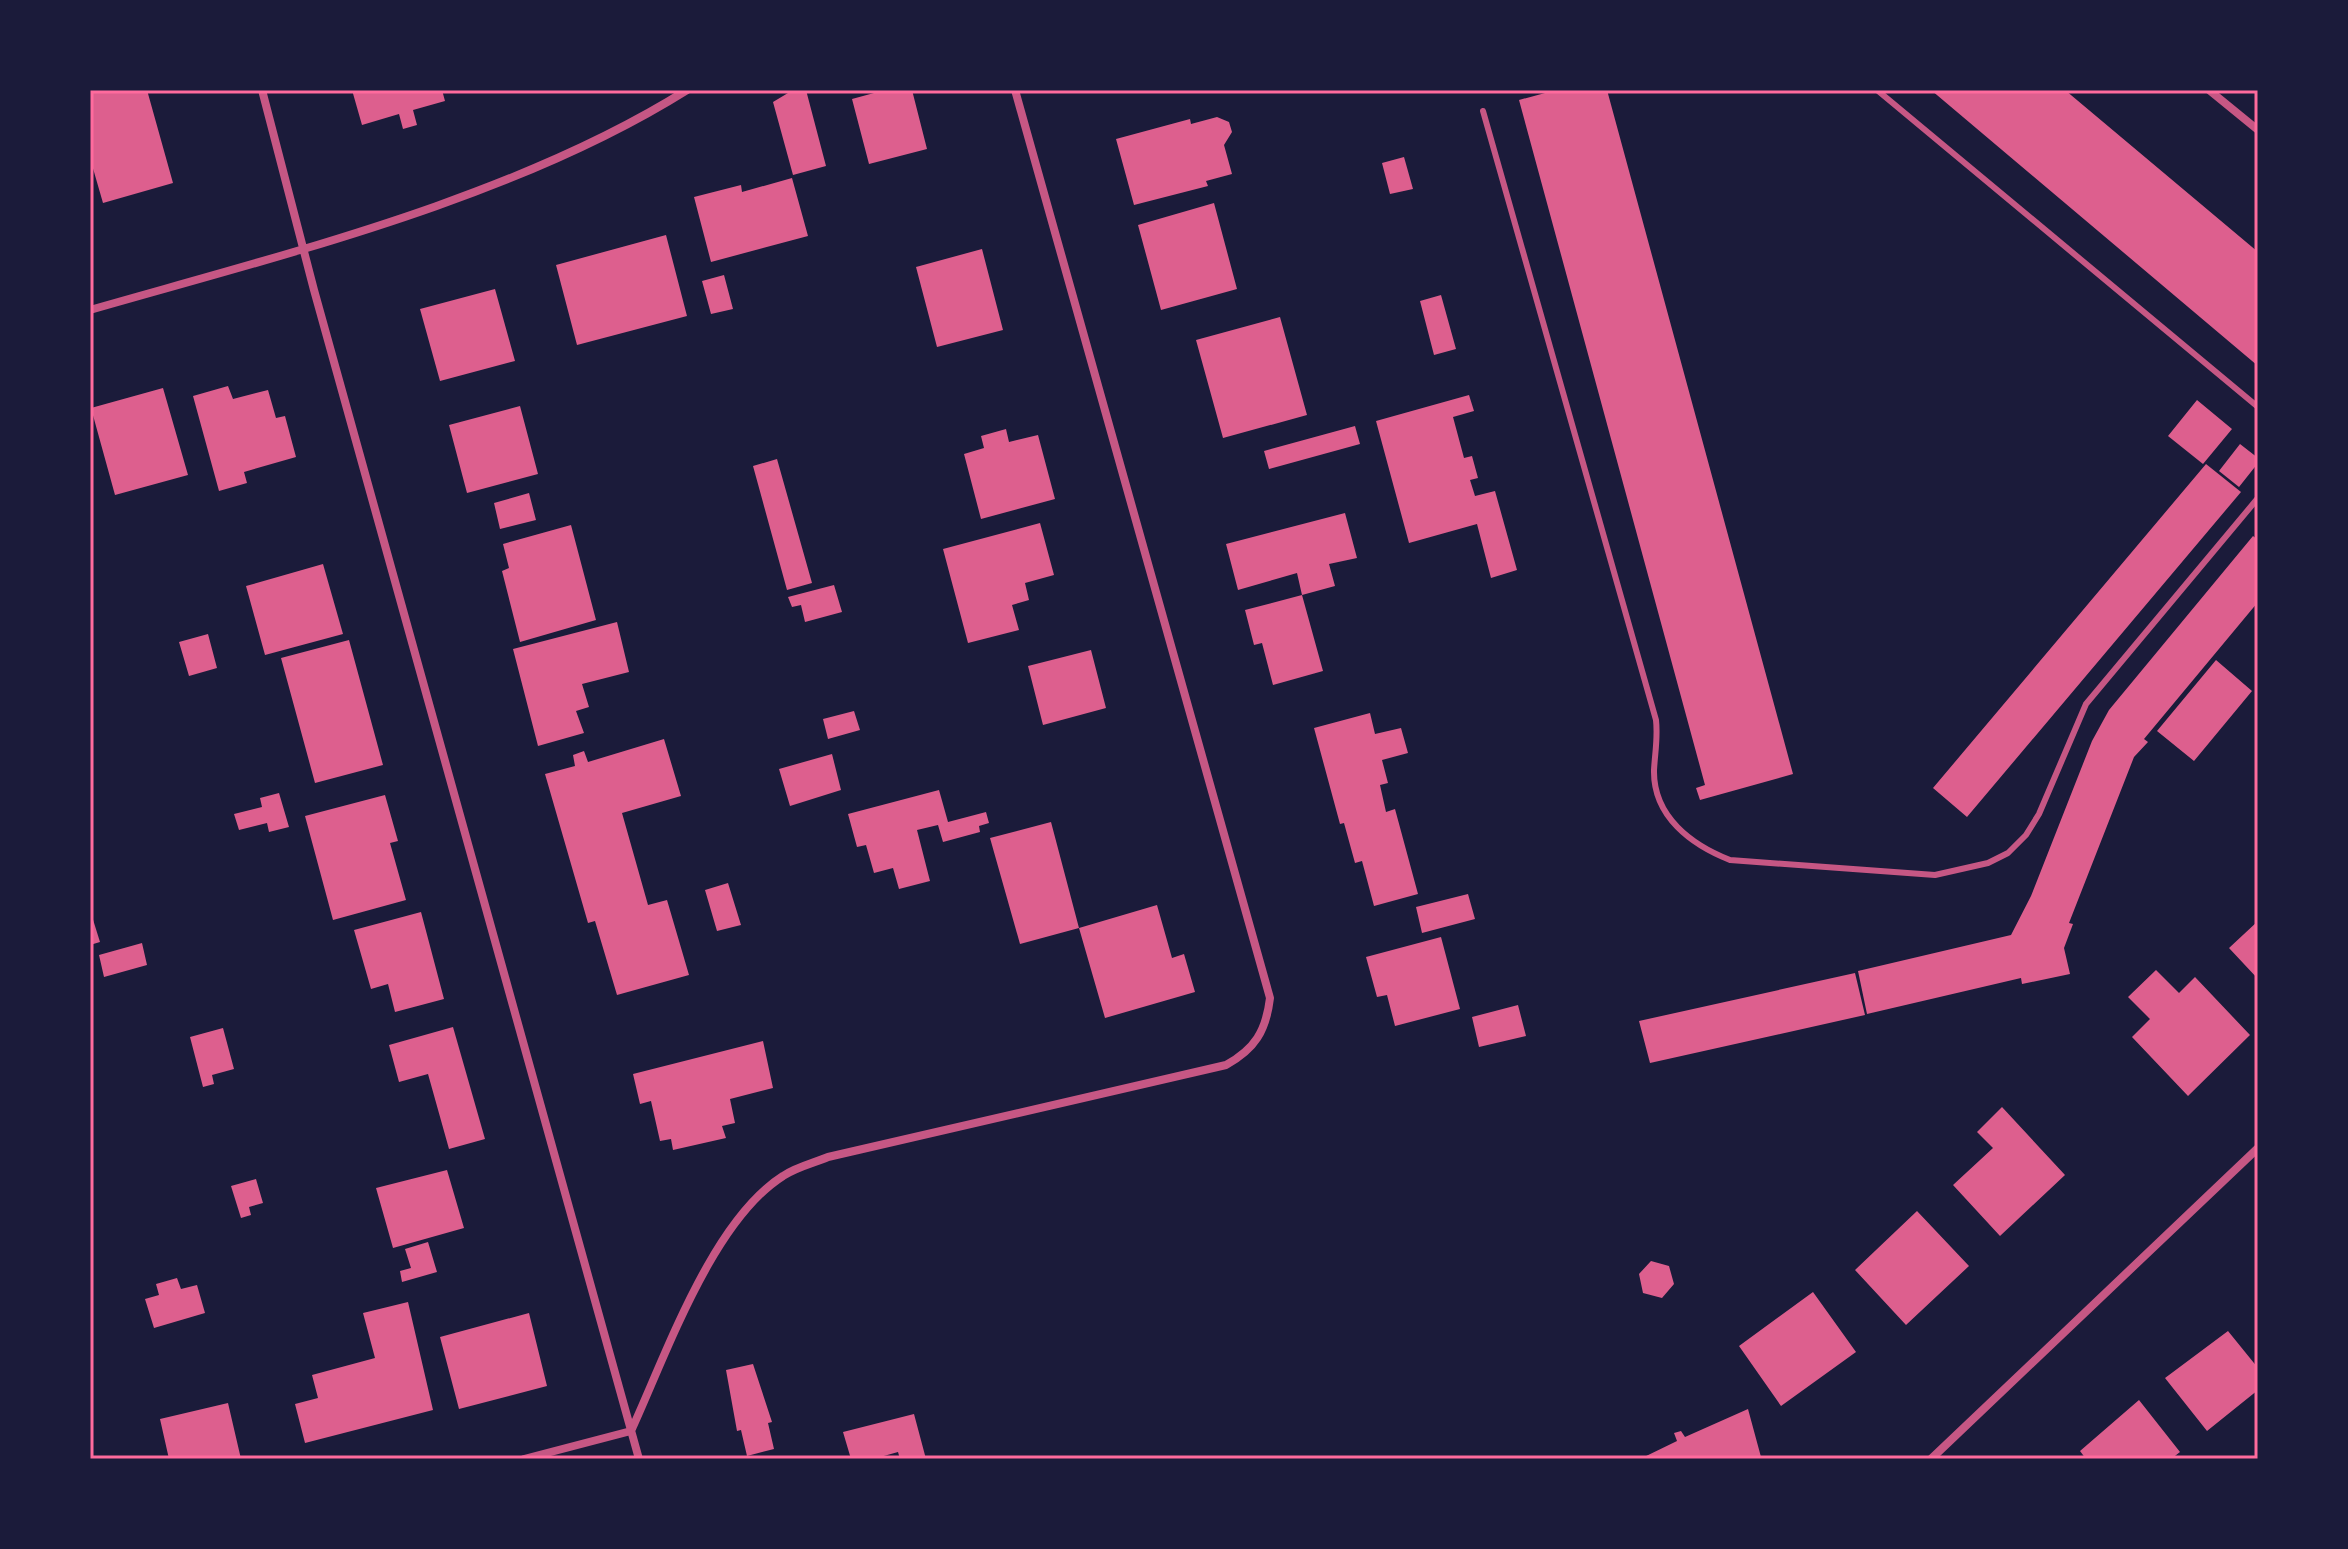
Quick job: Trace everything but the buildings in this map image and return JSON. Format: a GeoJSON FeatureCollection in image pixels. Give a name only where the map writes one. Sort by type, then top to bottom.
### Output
{"type":"FeatureCollection","features":[{"type":"Feature","properties":{"kind":"street"},"geometry":{"type":"LineString","coordinates":[[262,90],[639,1459]]}},
{"type":"Feature","properties":{"kind":"street"},"geometry":{"type":"LineString","coordinates":[[90,310],[304,248],[545,163],[647,115],[687,90]]}},
{"type":"Feature","properties":{"kind":"street"},"geometry":{"type":"LineString","coordinates":[[631,1431],[717,1246],[748,1205],[784,1175],[828,1157],[1226,1065],[1245,1055],[1267,1023],[1270,998],[1015,90]]}},
{"type":"Feature","properties":{"kind":"street"},"geometry":{"type":"LineString","coordinates":[[2209,90],[2258,130]]}},
{"type":"Feature","properties":{"kind":"street"},"geometry":{"type":"LineString","coordinates":[[1931,1459],[2258,1148]]}},
{"type":"Feature","properties":{"kind":"street"},"geometry":{"type":"LineString","coordinates":[[524,1459],[631,1431]]}},
{"type":"Feature","properties":{"kind":"lane"},"geometry":{"type":"LineString","coordinates":[[1877,90],[2258,407]]}},
{"type":"Feature","properties":{"kind":"lane"},"geometry":{"type":"LineString","coordinates":[[1483,111],[1656,720],[1656,788],[1676,826],[1692,843],[1711,853],[1730,860],[1935,875],[1988,863],[2008,853],[2026,835],[2039,814],[2086,704],[2258,498]]}}]}
